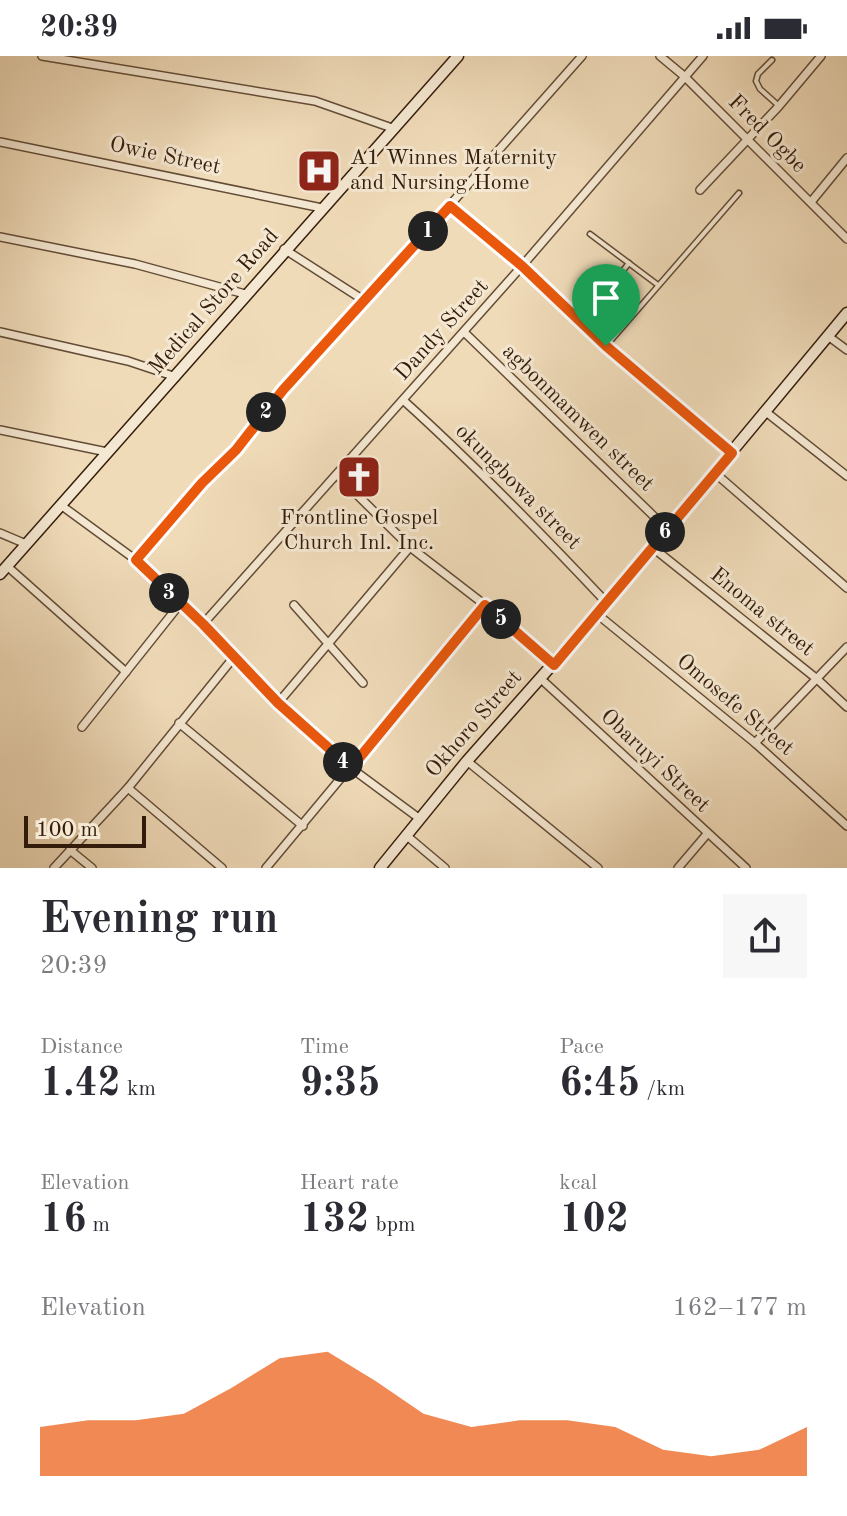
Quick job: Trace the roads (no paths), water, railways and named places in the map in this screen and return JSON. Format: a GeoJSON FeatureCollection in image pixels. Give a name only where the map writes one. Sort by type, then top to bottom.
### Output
{"type":"FeatureCollection","features":[{"type":"Feature","properties":{"kind":"street"},"geometry":{"type":"LineString","coordinates":[[42,56],[315,101],[392,128]]}},
{"type":"Feature","properties":{"kind":"street","name":"Medical Store Road"},"geometry":{"type":"LineString","coordinates":[[3,570],[458,56]]}},
{"type":"Feature","properties":{"kind":"street"},"geometry":{"type":"LineString","coordinates":[[136,560],[202,483],[236,450],[283,390],[582,56]]}},
{"type":"Feature","properties":{"kind":"street","name":"Fred Ogbe"},"geometry":{"type":"LineString","coordinates":[[660,56],[684,76],[847,239]]}},
{"type":"Feature","properties":{"kind":"street","name":"Dandy Street"},"geometry":{"type":"LineString","coordinates":[[203,624],[338,476],[703,56]]}},
{"type":"Feature","properties":{"kind":"street"},"geometry":{"type":"LineString","coordinates":[[700,190],[821,56]]}},
{"type":"Feature","properties":{"kind":"street","name":"Owie Street"},"geometry":{"type":"LineString","coordinates":[[0,142],[322,208]]}},
{"type":"Feature","properties":{"kind":"street"},"geometry":{"type":"LineString","coordinates":[[811,202],[847,158]]}},
{"type":"Feature","properties":{"kind":"street"},"geometry":{"type":"LineString","coordinates":[[450,206],[522,266],[606,346],[732,453]]}},
{"type":"Feature","properties":{"kind":"street"},"geometry":{"type":"LineString","coordinates":[[0,237],[135,264],[245,294]]}},
{"type":"Feature","properties":{"kind":"street"},"geometry":{"type":"LineString","coordinates":[[284,249],[365,301]]}},
{"type":"Feature","properties":{"kind":"street","name":"Okhoro Street"},"geometry":{"type":"LineString","coordinates":[[380,868],[467,761],[597,614],[847,313]]}},
{"type":"Feature","properties":{"kind":"street"},"geometry":{"type":"LineString","coordinates":[[0,332],[128,361],[176,377]]}},
{"type":"Feature","properties":{"kind":"street","name":"agbonmamwen street"},"geometry":{"type":"LineString","coordinates":[[464,332],[667,529]]}},
{"type":"Feature","properties":{"kind":"street"},"geometry":{"type":"LineString","coordinates":[[828,336],[847,350]]}},
{"type":"Feature","properties":{"kind":"street","name":"okungbowa street"},"geometry":{"type":"LineString","coordinates":[[403,400],[535,526],[606,602]]}},
{"type":"Feature","properties":{"kind":"street"},"geometry":{"type":"LineString","coordinates":[[766,412],[847,476]]}},
{"type":"Feature","properties":{"kind":"street"},"geometry":{"type":"LineString","coordinates":[[0,430],[107,452]]}},
{"type":"Feature","properties":{"kind":"street"},"geometry":{"type":"LineString","coordinates":[[715,473],[847,588]]}},
{"type":"Feature","properties":{"kind":"street"},"geometry":{"type":"LineString","coordinates":[[338,476],[410,547],[485,605],[554,665]]}},
{"type":"Feature","properties":{"kind":"street"},"geometry":{"type":"LineString","coordinates":[[62,506],[136,560],[203,624],[278,703],[351,768],[420,819]]}},
{"type":"Feature","properties":{"kind":"street"},"geometry":{"type":"LineString","coordinates":[[0,533],[26,544]]}},
{"type":"Feature","properties":{"kind":"street"},"geometry":{"type":"LineString","coordinates":[[278,703],[410,547]]}},
{"type":"Feature","properties":{"kind":"street","name":"Enoma street"},"geometry":{"type":"LineString","coordinates":[[652,547],[817,679],[847,707]]}},
{"type":"Feature","properties":{"kind":"street"},"geometry":{"type":"LineString","coordinates":[[3,570],[126,672]]}},
{"type":"Feature","properties":{"kind":"street"},"geometry":{"type":"LineString","coordinates":[[82,727],[180,604]]}},
{"type":"Feature","properties":{"kind":"street"},"geometry":{"type":"LineString","coordinates":[[294,605],[363,683]]}},
{"type":"Feature","properties":{"kind":"street"},"geometry":{"type":"LineString","coordinates":[[266,868],[485,605]]}},
{"type":"Feature","properties":{"kind":"street","name":"Omosefe Street"},"geometry":{"type":"LineString","coordinates":[[597,614],[755,743],[847,826]]}},
{"type":"Feature","properties":{"kind":"street"},"geometry":{"type":"LineString","coordinates":[[755,743],[847,647]]}},
{"type":"Feature","properties":{"kind":"street"},"geometry":{"type":"LineString","coordinates":[[54,868],[128,788],[234,657]]}},
{"type":"Feature","properties":{"kind":"street","name":"Obaruyi Street"},"geometry":{"type":"LineString","coordinates":[[540,678],[746,868]]}},
{"type":"Feature","properties":{"kind":"street"},"geometry":{"type":"LineString","coordinates":[[179,723],[303,826]]}},
{"type":"Feature","properties":{"kind":"street"},"geometry":{"type":"LineString","coordinates":[[467,761],[598,868]]}},
{"type":"Feature","properties":{"kind":"street"},"geometry":{"type":"LineString","coordinates":[[128,788],[222,868]]}},
{"type":"Feature","properties":{"kind":"street"},"geometry":{"type":"LineString","coordinates":[[678,868],[707,834]]}},
{"type":"Feature","properties":{"kind":"street"},"geometry":{"type":"LineString","coordinates":[[407,836],[445,868]]}},
{"type":"Feature","properties":{"kind":"street"},"geometry":{"type":"LineString","coordinates":[[70,850],[92,868]]}},
{"type":"Feature","properties":{"kind":"lane"},"geometry":{"type":"LineString","coordinates":[[772,60],[758,74],[756,81],[760,89],[779,106]]}},
{"type":"Feature","properties":{"kind":"lane"},"geometry":{"type":"LineString","coordinates":[[606,346],[739,193]]}},
{"type":"Feature","properties":{"kind":"lane"},"geometry":{"type":"LineString","coordinates":[[590,234],[658,285]]}},
{"type":"Feature","properties":{"kind":"lane"},"geometry":{"type":"LineString","coordinates":[[595,306],[629,263]]}},
{"type":"Feature","properties":{"kind":"place","name":"A1 Winnes Maternity and Nursing Home"},"geometry":{"type":"Point","coordinates":[319,171]}},
{"type":"Feature","properties":{"kind":"place","name":"Frontline Gospel Church Inl. Inc."},"geometry":{"type":"Point","coordinates":[359,477]}}]}
